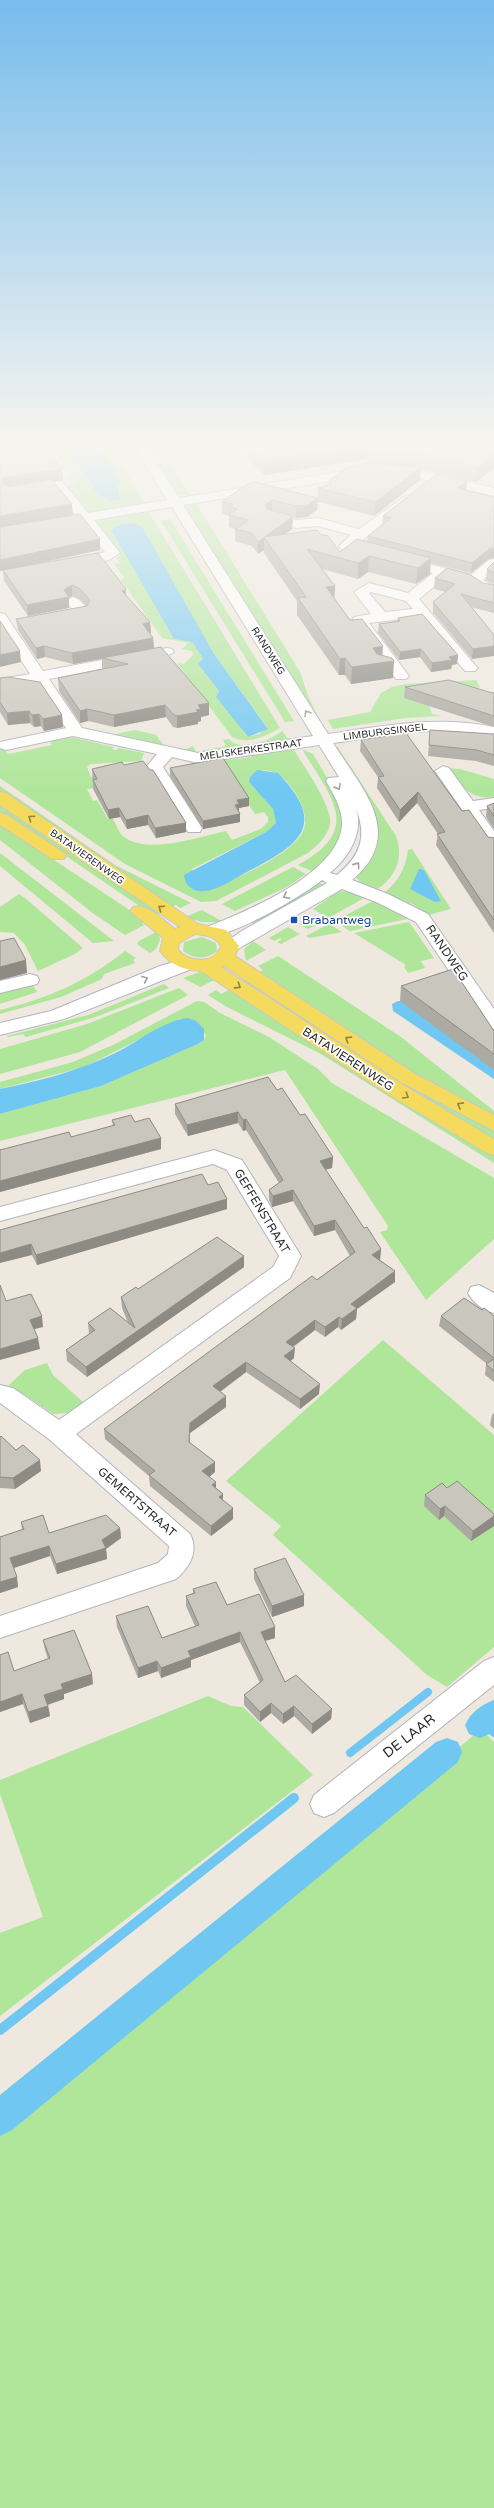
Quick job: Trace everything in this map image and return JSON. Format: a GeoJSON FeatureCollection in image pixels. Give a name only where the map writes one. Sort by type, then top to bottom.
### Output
{"type":"FeatureCollection","features":[{"type":"Feature","properties":{"kind":"main road","name":"BATAVIERENWEG"},"geometry":{"type":"LineString","coordinates":[[0,797],[194,930]]}},
{"type":"Feature","properties":{"kind":"main road","name":"BATAVIERENWEG"},"geometry":{"type":"LineString","coordinates":[[0,818],[40,843],[172,944],[178,961],[196,965],[398,1091],[494,1148]]}},
{"type":"Feature","properties":{"kind":"main road"},"geometry":{"type":"LineString","coordinates":[[172,944],[194,930],[213,931]]}},
{"type":"Feature","properties":{"kind":"main road","name":"BATAVIERENWEG"},"geometry":{"type":"LineString","coordinates":[[213,931],[228,940],[227,952],[408,1078],[494,1124]]}},
{"type":"Feature","properties":{"kind":"main road"},"geometry":{"type":"LineString","coordinates":[[196,965],[227,952]]}},
{"type":"Feature","properties":{"kind":"street"},"geometry":{"type":"LineString","coordinates":[[60,565],[82,561]]}},
{"type":"Feature","properties":{"kind":"street","name":"RANDWEG"},"geometry":{"type":"LineString","coordinates":[[205,561],[317,741],[361,800],[368,818],[371,836],[366,851],[356,868],[341,882],[248,933],[227,952]]}},
{"type":"Feature","properties":{"kind":"street"},"geometry":{"type":"LineString","coordinates":[[402,561],[474,580],[487,589],[494,590]]}},
{"type":"Feature","properties":{"kind":"street"},"geometry":{"type":"LineString","coordinates":[[474,580],[494,562]]}},
{"type":"Feature","properties":{"kind":"street"},"geometry":{"type":"LineString","coordinates":[[411,598],[444,572]]}},
{"type":"Feature","properties":{"kind":"street"},"geometry":{"type":"LineString","coordinates":[[381,617],[361,592],[369,587],[411,598],[470,668]]}},
{"type":"Feature","properties":{"kind":"street"},"geometry":{"type":"LineString","coordinates":[[46,619],[82,612],[73,601]]}},
{"type":"Feature","properties":{"kind":"street"},"geometry":{"type":"LineString","coordinates":[[401,676],[359,620],[422,612]]}},
{"type":"Feature","properties":{"kind":"street"},"geometry":{"type":"LineString","coordinates":[[6,624],[76,731]]}},
{"type":"Feature","properties":{"kind":"street"},"geometry":{"type":"LineString","coordinates":[[0,684],[167,652]]}},
{"type":"Feature","properties":{"kind":"street","name":"LIMBURGSINGEL"},"geometry":{"type":"LineString","coordinates":[[317,741],[428,726],[460,727],[494,732]]}},
{"type":"Feature","properties":{"kind":"street","name":"MELISKERKESTRAAT"},"geometry":{"type":"LineString","coordinates":[[6,745],[76,731],[167,754],[198,758],[317,741]]}},
{"type":"Feature","properties":{"kind":"street","name":"RANDWEG"},"geometry":{"type":"LineString","coordinates":[[213,931],[232,924],[301,888],[319,874],[339,854],[349,834],[350,819],[346,802],[317,741]]}},
{"type":"Feature","properties":{"kind":"street"},"geometry":{"type":"LineString","coordinates":[[167,754],[155,766],[194,828]]}},
{"type":"Feature","properties":{"kind":"street"},"geometry":{"type":"LineString","coordinates":[[443,771],[494,843]]}},
{"type":"Feature","properties":{"kind":"street"},"geometry":{"type":"LineString","coordinates":[[468,807],[494,802]]}},
{"type":"Feature","properties":{"kind":"street","name":"RANDWEG"},"geometry":{"type":"LineString","coordinates":[[319,874],[382,898],[422,918],[494,1023]]}},
{"type":"Feature","properties":{"kind":"street"},"geometry":{"type":"LineString","coordinates":[[0,1018],[65,1000],[102,985],[154,960],[172,944]]}},
{"type":"Feature","properties":{"kind":"street"},"geometry":{"type":"LineString","coordinates":[[0,1029],[57,1014],[167,970],[196,965]]}},
{"type":"Feature","properties":{"kind":"street"},"geometry":{"type":"LineString","coordinates":[[0,987],[30,980]]}},
{"type":"Feature","properties":{"kind":"street","name":"GEFFENSTRAAT"},"geometry":{"type":"LineString","coordinates":[[0,1214],[214,1157],[235,1166],[290,1256],[282,1272],[59,1433]]}},
{"type":"Feature","properties":{"kind":"street","name":"GEMERTSTRAAT"},"geometry":{"type":"LineString","coordinates":[[0,1394],[4,1394],[59,1433],[181,1541],[181,1555],[167,1571],[0,1627]]}},
{"type":"Feature","properties":{"kind":"street","name":"DE LAAR"},"geometry":{"type":"LineString","coordinates":[[324,1804],[494,1668]]}},
{"type":"Feature","properties":{"kind":"green space"},"geometry":{"type":"Polygon","coordinates":[[[118,561],[129,561],[174,639],[192,642],[203,658],[198,664],[219,691],[244,733],[248,737],[259,734],[267,727],[214,654],[157,561],[179,561],[280,728],[261,737],[250,740],[232,737],[177,663],[184,664],[193,655],[192,651],[182,649],[188,643],[162,638],[121,580],[124,577],[114,564],[120,563],[118,561]]]}},
{"type":"Feature","properties":{"kind":"green space"},"geometry":{"type":"Polygon","coordinates":[[[186,561],[196,561],[294,721],[285,722],[186,561]]]}},
{"type":"Feature","properties":{"kind":"green space"},"geometry":{"type":"Polygon","coordinates":[[[204,561],[207,561],[306,719],[302,719],[204,561]]]}},
{"type":"Feature","properties":{"kind":"green space"},"geometry":{"type":"Polygon","coordinates":[[[215,561],[232,561],[300,672],[309,698],[318,717],[315,718],[215,561]]]}},
{"type":"Feature","properties":{"kind":"green space"},"geometry":{"type":"Polygon","coordinates":[[[476,680],[480,687],[426,697],[432,714],[442,716],[405,718],[333,729],[328,720],[370,712],[381,693],[392,687],[406,684],[476,680]]]}},
{"type":"Feature","properties":{"kind":"green space"},"geometry":{"type":"Polygon","coordinates":[[[135,730],[156,735],[165,747],[106,736],[135,730]]]}},
{"type":"Feature","properties":{"kind":"green space"},"geometry":{"type":"Polygon","coordinates":[[[282,731],[289,740],[197,755],[184,750],[193,746],[196,752],[226,746],[223,740],[229,739],[234,743],[241,745],[256,744],[277,735],[282,731]]]}},
{"type":"Feature","properties":{"kind":"green space"},"geometry":{"type":"Polygon","coordinates":[[[67,736],[114,747],[112,749],[116,750],[119,748],[144,753],[141,761],[91,764],[87,767],[91,777],[96,776],[102,787],[87,789],[93,801],[97,800],[108,819],[113,819],[122,836],[134,842],[159,845],[226,831],[232,840],[261,829],[268,822],[268,817],[264,812],[255,814],[220,761],[252,757],[251,754],[290,748],[294,750],[327,807],[330,817],[329,828],[322,840],[308,853],[216,901],[201,902],[125,864],[0,778],[0,742],[8,754],[52,745],[49,739],[67,736]],[[263,770],[249,782],[273,809],[276,823],[266,832],[192,869],[205,890],[213,889],[277,856],[289,848],[298,839],[304,829],[305,815],[296,794],[290,785],[282,778],[274,772],[263,770]]]}},
{"type":"Feature","properties":{"kind":"green space"},"geometry":{"type":"Polygon","coordinates":[[[337,746],[396,836],[399,852],[396,866],[389,879],[376,890],[361,884],[356,877],[376,848],[377,835],[335,748],[337,746]]]}},
{"type":"Feature","properties":{"kind":"green space"},"geometry":{"type":"Polygon","coordinates":[[[302,749],[313,754],[342,803],[345,830],[333,852],[314,872],[298,865],[318,852],[331,839],[336,825],[336,812],[323,783],[302,749]]]}},
{"type":"Feature","properties":{"kind":"green space"},"geometry":{"type":"Polygon","coordinates":[[[449,768],[460,769],[494,779],[494,797],[472,794],[462,786],[449,768]]]}},
{"type":"Feature","properties":{"kind":"green space"},"geometry":{"type":"Polygon","coordinates":[[[0,786],[115,865],[191,903],[180,908],[176,905],[170,908],[0,792],[0,786]]]}},
{"type":"Feature","properties":{"kind":"green space"},"geometry":{"type":"Polygon","coordinates":[[[0,802],[161,913],[154,916],[44,841],[0,814],[0,802]]]}},
{"type":"Feature","properties":{"kind":"green space"},"geometry":{"type":"Polygon","coordinates":[[[0,824],[146,921],[142,923],[144,925],[125,935],[94,914],[0,840],[0,824]]]}},
{"type":"Feature","properties":{"kind":"green space"},"geometry":{"type":"Polygon","coordinates":[[[412,849],[451,909],[428,915],[414,905],[384,893],[397,879],[403,869],[408,850],[412,849]]]}},
{"type":"Feature","properties":{"kind":"green space"},"geometry":{"type":"Polygon","coordinates":[[[0,853],[114,941],[93,943],[0,866],[0,853]]]}},
{"type":"Feature","properties":{"kind":"green space"},"geometry":{"type":"Polygon","coordinates":[[[293,867],[306,874],[287,887],[235,911],[222,904],[293,867]]]}},
{"type":"Feature","properties":{"kind":"green space"},"geometry":{"type":"Polygon","coordinates":[[[317,883],[329,885],[255,925],[248,920],[317,883]]]}},
{"type":"Feature","properties":{"kind":"green space"},"geometry":{"type":"Polygon","coordinates":[[[339,891],[352,892],[366,897],[328,918],[313,909],[339,891]]]}},
{"type":"Feature","properties":{"kind":"green space"},"geometry":{"type":"Polygon","coordinates":[[[19,894],[83,948],[75,954],[38,971],[25,945],[14,933],[0,932],[0,907],[19,894]]]}},
{"type":"Feature","properties":{"kind":"green space"},"geometry":{"type":"Polygon","coordinates":[[[373,901],[412,918],[350,931],[334,921],[373,901]]]}},
{"type":"Feature","properties":{"kind":"green space"},"geometry":{"type":"Polygon","coordinates":[[[202,910],[223,922],[202,922],[185,917],[202,910]]]}},
{"type":"Feature","properties":{"kind":"green space"},"geometry":{"type":"Polygon","coordinates":[[[315,915],[324,921],[308,929],[299,924],[315,915]]]}},
{"type":"Feature","properties":{"kind":"green space"},"geometry":{"type":"Polygon","coordinates":[[[409,922],[434,958],[421,961],[425,968],[408,973],[404,967],[406,965],[354,933],[409,922]]]}},
{"type":"Feature","properties":{"kind":"green space"},"geometry":{"type":"Polygon","coordinates":[[[329,924],[342,932],[310,938],[306,936],[329,924]]]}},
{"type":"Feature","properties":{"kind":"green space"},"geometry":{"type":"Polygon","coordinates":[[[288,927],[300,934],[281,944],[277,942],[282,939],[280,938],[274,941],[269,938],[288,927]]]}},
{"type":"Feature","properties":{"kind":"green space"},"geometry":{"type":"Polygon","coordinates":[[[158,931],[160,940],[156,949],[150,953],[137,944],[139,941],[158,931]]]}},
{"type":"Feature","properties":{"kind":"green space"},"geometry":{"type":"Polygon","coordinates":[[[202,937],[216,943],[217,951],[209,956],[196,957],[183,951],[184,942],[202,937]]]}},
{"type":"Feature","properties":{"kind":"green space"},"geometry":{"type":"Polygon","coordinates":[[[253,941],[266,950],[246,961],[244,949],[253,941]]]}},
{"type":"Feature","properties":{"kind":"green space"},"geometry":{"type":"Polygon","coordinates":[[[125,951],[136,958],[133,960],[135,963],[104,974],[102,979],[61,997],[0,1014],[0,1010],[17,1006],[66,988],[111,962],[125,951]]]}},
{"type":"Feature","properties":{"kind":"green space"},"geometry":{"type":"Polygon","coordinates":[[[278,956],[401,1037],[494,1111],[494,1118],[399,1065],[257,973],[263,970],[258,966],[278,956]]]}},
{"type":"Feature","properties":{"kind":"green space"},"geometry":{"type":"Polygon","coordinates":[[[200,972],[216,979],[200,987],[183,978],[200,972]]]}},
{"type":"Feature","properties":{"kind":"green space"},"geometry":{"type":"Polygon","coordinates":[[[247,979],[494,1130],[494,1143],[242,982],[247,979]]]}},
{"type":"Feature","properties":{"kind":"green space"},"geometry":{"type":"Polygon","coordinates":[[[32,984],[37,992],[0,1004],[0,992],[32,984]]]}},
{"type":"Feature","properties":{"kind":"green space"},"geometry":{"type":"Polygon","coordinates":[[[164,984],[169,988],[96,1017],[26,1037],[23,1034],[7,1036],[88,1015],[164,984]]]}},
{"type":"Feature","properties":{"kind":"green space"},"geometry":{"type":"Polygon","coordinates":[[[179,988],[188,995],[80,1052],[0,1074],[0,1049],[87,1024],[179,988]]]}},
{"type":"Feature","properties":{"kind":"green space"},"geometry":{"type":"Polygon","coordinates":[[[233,988],[494,1155],[494,1163],[321,1054],[227,1007],[208,995],[216,990],[221,994],[233,988]]]}},
{"type":"Feature","properties":{"kind":"green space"},"geometry":{"type":"Polygon","coordinates":[[[197,1001],[204,1002],[220,1013],[269,1037],[318,1069],[332,1083],[494,1178],[494,1239],[426,1300],[380,1232],[387,1230],[388,1226],[285,1070],[0,1141],[0,1114],[101,1086],[198,1044],[204,1040],[206,1035],[196,1022],[180,1019],[84,1067],[0,1089],[0,1082],[73,1062],[115,1044],[197,1001]]]}},
{"type":"Feature","properties":{"kind":"green space"},"geometry":{"type":"Polygon","coordinates":[[[383,1340],[494,1435],[494,1647],[447,1687],[427,1675],[273,1535],[281,1526],[226,1481],[383,1340]]]}},
{"type":"Feature","properties":{"kind":"green space"},"geometry":{"type":"Polygon","coordinates":[[[47,1363],[53,1375],[83,1402],[68,1413],[53,1414],[25,1395],[7,1387],[25,1370],[47,1363]]]}},
{"type":"Feature","properties":{"kind":"green space"},"geometry":{"type":"Polygon","coordinates":[[[208,1696],[231,1706],[243,1707],[313,1775],[0,2016],[0,1933],[43,1917],[0,1794],[0,1780],[208,1696]]]}},
{"type":"Feature","properties":{"kind":"green space"},"geometry":{"type":"Polygon","coordinates":[[[481,1729],[494,1742],[494,2508],[0,2508],[0,2134],[481,1729]]]}},
{"type":"Feature","properties":{"kind":"water"},"geometry":{"type":"Polygon","coordinates":[[[129,561],[161,561],[214,654],[268,729],[248,737],[216,697],[219,691],[198,664],[203,658],[192,642],[174,639],[129,561]]]}},
{"type":"Feature","properties":{"kind":"water"},"geometry":{"type":"Polygon","coordinates":[[[257,770],[278,773],[293,791],[302,807],[304,820],[301,832],[293,843],[281,853],[224,885],[205,891],[199,891],[191,888],[187,884],[184,875],[266,832],[276,823],[273,809],[249,782],[250,777],[257,770]]]}},
{"type":"Feature","properties":{"kind":"water"},"geometry":{"type":"Polygon","coordinates":[[[419,869],[424,870],[441,901],[435,902],[410,889],[419,869]]]}},
{"type":"Feature","properties":{"kind":"water"},"geometry":{"type":"Polygon","coordinates":[[[398,1001],[426,1001],[494,1066],[494,1079],[393,1011],[392,1004],[398,1001]]]}},
{"type":"Feature","properties":{"kind":"water"},"geometry":{"type":"Polygon","coordinates":[[[188,1018],[196,1021],[204,1029],[204,1040],[198,1044],[101,1086],[0,1114],[0,1089],[71,1071],[98,1061],[158,1028],[178,1020],[188,1018]]]}},
{"type":"Feature","properties":{"kind":"building"},"geometry":{"type":"Polygon","coordinates":[[[53,561],[104,561],[126,589],[122,591],[150,622],[143,624],[153,638],[72,653],[44,646],[36,648],[16,619],[87,606],[90,600],[80,589],[72,585],[64,590],[69,597],[27,605],[3,570],[53,561]]]}},
{"type":"Feature","properties":{"kind":"building"},"geometry":{"type":"Polygon","coordinates":[[[281,561],[316,561],[335,586],[326,587],[350,620],[362,619],[383,646],[373,648],[377,654],[392,658],[394,661],[352,667],[345,658],[340,659],[298,598],[306,597],[281,561]]]}},
{"type":"Feature","properties":{"kind":"building"},"geometry":{"type":"Polygon","coordinates":[[[351,561],[361,561],[358,563],[351,561]]]}},
{"type":"Feature","properties":{"kind":"building"},"geometry":{"type":"Polygon","coordinates":[[[390,561],[427,561],[418,568],[390,561]]]}},
{"type":"Feature","properties":{"kind":"building"},"geometry":{"type":"Polygon","coordinates":[[[494,562],[494,573],[487,569],[494,562]]]}},
{"type":"Feature","properties":{"kind":"building"},"geometry":{"type":"Polygon","coordinates":[[[447,568],[469,574],[483,583],[494,585],[494,603],[461,594],[494,635],[494,646],[473,649],[433,602],[455,584],[435,578],[447,568]]]}},
{"type":"Feature","properties":{"kind":"building"},"geometry":{"type":"Polygon","coordinates":[[[422,614],[458,655],[449,657],[452,660],[432,663],[421,649],[400,652],[379,624],[400,621],[398,618],[422,614]]]}},
{"type":"Feature","properties":{"kind":"building"},"geometry":{"type":"Polygon","coordinates":[[[0,621],[20,651],[0,655],[0,621]]]}},
{"type":"Feature","properties":{"kind":"building"},"geometry":{"type":"Polygon","coordinates":[[[161,647],[209,703],[198,705],[201,709],[196,710],[198,712],[177,716],[173,714],[165,705],[114,715],[87,709],[80,711],[58,678],[128,664],[102,658],[161,647]]]}},
{"type":"Feature","properties":{"kind":"building"},"geometry":{"type":"Polygon","coordinates":[[[8,677],[40,682],[62,715],[43,719],[39,714],[32,715],[29,711],[7,713],[0,702],[0,678],[8,677]]]}},
{"type":"Feature","properties":{"kind":"building"},"geometry":{"type":"Polygon","coordinates":[[[449,680],[494,693],[494,716],[405,687],[449,680]]]}},
{"type":"Feature","properties":{"kind":"building"},"geometry":{"type":"Polygon","coordinates":[[[430,730],[494,734],[494,755],[477,750],[429,745],[430,730]]]}},
{"type":"Feature","properties":{"kind":"building"},"geometry":{"type":"Polygon","coordinates":[[[406,733],[462,811],[469,810],[488,837],[494,838],[494,920],[437,834],[445,832],[418,792],[400,810],[378,777],[384,776],[361,740],[406,733]]]}},
{"type":"Feature","properties":{"kind":"building"},"geometry":{"type":"Polygon","coordinates":[[[223,758],[249,798],[237,800],[239,804],[235,805],[240,814],[203,821],[170,768],[223,758]]]}},
{"type":"Feature","properties":{"kind":"building"},"geometry":{"type":"Polygon","coordinates":[[[143,761],[150,770],[153,770],[186,823],[155,828],[148,815],[126,820],[119,808],[108,810],[93,780],[97,779],[92,769],[122,762],[124,765],[143,761]]]}},
{"type":"Feature","properties":{"kind":"building"},"geometry":{"type":"Polygon","coordinates":[[[494,803],[494,816],[487,806],[494,803]]]}},
{"type":"Feature","properties":{"kind":"building"},"geometry":{"type":"Polygon","coordinates":[[[14,938],[26,960],[0,967],[0,941],[14,938]]]}},
{"type":"Feature","properties":{"kind":"building"},"geometry":{"type":"Polygon","coordinates":[[[453,969],[494,1031],[494,1054],[401,986],[453,969]]]}},
{"type":"Feature","properties":{"kind":"building"},"geometry":{"type":"Polygon","coordinates":[[[268,1077],[277,1090],[282,1088],[300,1115],[305,1114],[333,1157],[320,1161],[364,1228],[367,1227],[381,1249],[372,1255],[395,1271],[351,1304],[357,1308],[342,1319],[339,1317],[325,1327],[315,1320],[286,1342],[295,1348],[284,1356],[320,1384],[300,1399],[246,1362],[213,1386],[226,1396],[190,1423],[189,1442],[215,1462],[202,1471],[216,1482],[212,1485],[223,1494],[219,1497],[233,1508],[211,1526],[149,1475],[155,1471],[104,1429],[312,1276],[317,1280],[355,1252],[335,1220],[314,1226],[293,1190],[273,1196],[269,1190],[283,1180],[246,1119],[243,1120],[238,1112],[187,1125],[175,1104],[268,1077]]]}},
{"type":"Feature","properties":{"kind":"building"},"geometry":{"type":"Polygon","coordinates":[[[131,1115],[135,1122],[149,1118],[161,1138],[0,1181],[0,1150],[69,1132],[71,1137],[115,1125],[112,1120],[131,1115]]]}},
{"type":"Feature","properties":{"kind":"building"},"geometry":{"type":"Polygon","coordinates":[[[202,1174],[208,1185],[218,1182],[227,1199],[36,1255],[31,1244],[0,1253],[0,1230],[202,1174]]]}},
{"type":"Feature","properties":{"kind":"building"},"geometry":{"type":"Polygon","coordinates":[[[217,1237],[244,1256],[86,1367],[66,1350],[95,1330],[88,1323],[110,1308],[135,1328],[121,1297],[136,1287],[138,1289],[217,1237]]]}},
{"type":"Feature","properties":{"kind":"building"},"geometry":{"type":"Polygon","coordinates":[[[0,1285],[6,1301],[31,1294],[42,1316],[30,1320],[38,1338],[0,1349],[0,1285]]]}},
{"type":"Feature","properties":{"kind":"building"},"geometry":{"type":"Polygon","coordinates":[[[464,1298],[482,1310],[484,1308],[494,1316],[494,1358],[441,1316],[464,1298]]]}},
{"type":"Feature","properties":{"kind":"building"},"geometry":{"type":"Polygon","coordinates":[[[494,1359],[494,1371],[486,1364],[494,1359]]]}},
{"type":"Feature","properties":{"kind":"building"},"geometry":{"type":"Polygon","coordinates":[[[1,1436],[16,1450],[23,1445],[40,1460],[13,1478],[0,1477],[1,1436]]]}},
{"type":"Feature","properties":{"kind":"building"},"geometry":{"type":"Polygon","coordinates":[[[457,1481],[494,1514],[494,1516],[473,1531],[445,1506],[440,1509],[425,1495],[442,1483],[447,1488],[457,1481]]]}},
{"type":"Feature","properties":{"kind":"building"},"geometry":{"type":"Polygon","coordinates":[[[43,1515],[49,1533],[106,1515],[120,1528],[102,1540],[106,1548],[56,1564],[49,1546],[10,1558],[17,1577],[0,1582],[0,1537],[24,1529],[21,1522],[43,1515]]]}},
{"type":"Feature","properties":{"kind":"building"},"geometry":{"type":"Polygon","coordinates":[[[285,1558],[304,1595],[272,1606],[254,1569],[285,1558]]]}},
{"type":"Feature","properties":{"kind":"building"},"geometry":{"type":"Polygon","coordinates":[[[216,1582],[227,1605],[259,1594],[275,1627],[261,1632],[285,1682],[296,1675],[332,1709],[312,1724],[294,1706],[283,1714],[271,1703],[260,1712],[244,1695],[263,1680],[240,1632],[188,1651],[191,1657],[161,1668],[157,1661],[138,1668],[116,1616],[148,1606],[162,1638],[199,1625],[186,1596],[195,1593],[193,1589],[216,1582]]]}},
{"type":"Feature","properties":{"kind":"building"},"geometry":{"type":"Polygon","coordinates":[[[74,1630],[92,1674],[61,1684],[63,1689],[44,1695],[48,1706],[28,1712],[22,1694],[0,1702],[0,1655],[8,1652],[14,1671],[50,1658],[43,1640],[74,1630]]]}},
{"type":"Feature","properties":{"kind":"waterway"},"geometry":{"type":"LineString","coordinates":[[350,1753],[428,1692]]}},
{"type":"Feature","properties":{"kind":"waterway"},"geometry":{"type":"LineString","coordinates":[[480,1725],[494,1713]]}},
{"type":"Feature","properties":{"kind":"waterway"},"geometry":{"type":"LineString","coordinates":[[482,1723],[494,1733]]}},
{"type":"Feature","properties":{"kind":"waterway"},"geometry":{"type":"LineString","coordinates":[[0,2118],[447,1752]]}},
{"type":"Feature","properties":{"kind":"waterway"},"geometry":{"type":"LineString","coordinates":[[0,2030],[294,1798]]}},
{"type":"Feature","properties":{"kind":"place","name":"Brabantweg"},"geometry":{"type":"Point","coordinates":[294,920]}}]}
